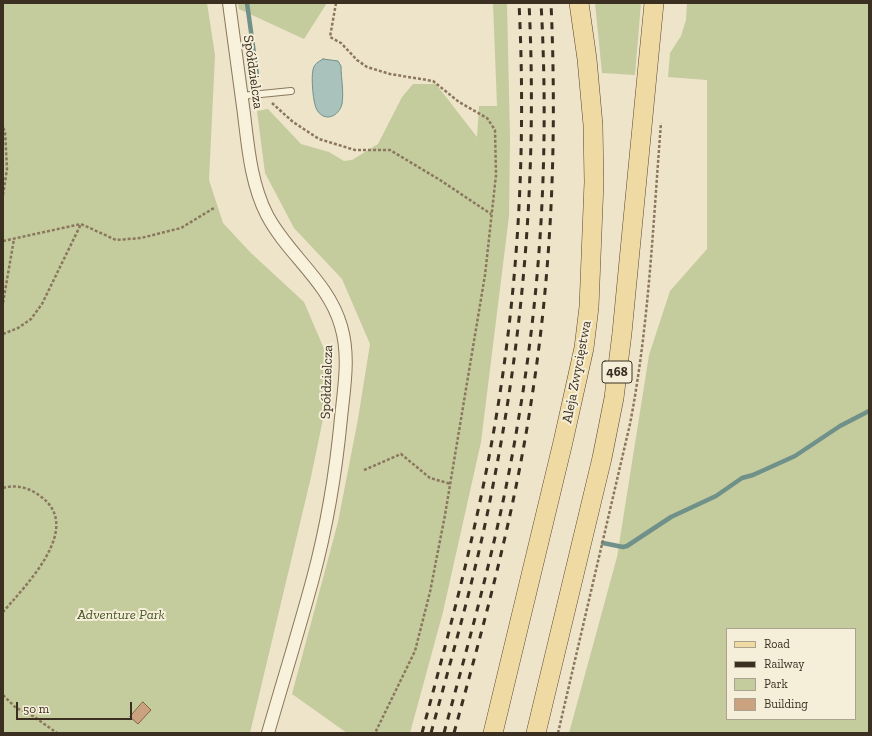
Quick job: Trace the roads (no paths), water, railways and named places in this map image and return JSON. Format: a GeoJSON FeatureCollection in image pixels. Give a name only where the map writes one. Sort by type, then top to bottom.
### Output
{"type":"FeatureCollection","features":[{"type":"Feature","properties":{"kind":"main road","name":"Aleja Zwycięstwa"},"geometry":{"type":"LineString","coordinates":[[493,733],[562,450],[584,348],[589,307],[594,182],[594,126],[579,3]]}},
{"type":"Feature","properties":{"kind":"main road","name":"468"},"geometry":{"type":"LineString","coordinates":[[536,733],[602,458],[614,398],[622,333],[654,3]]}},
{"type":"Feature","properties":{"kind":"street","name":"Spółdzielcza"},"geometry":{"type":"LineString","coordinates":[[229,3],[251,166],[259,194],[267,215],[284,240],[319,282],[334,307],[342,327],[346,362],[339,438],[315,569],[268,733]]}},
{"type":"Feature","properties":{"kind":"lane"},"geometry":{"type":"LineString","coordinates":[[242,96],[291,92]]}},
{"type":"Feature","properties":{"kind":"water"},"geometry":{"type":"Polygon","coordinates":[[[323,59],[338,61],[341,66],[343,90],[342,104],[335,115],[328,117],[320,114],[314,102],[312,73],[316,63],[323,59]]]}},
{"type":"Feature","properties":{"kind":"waterway"},"geometry":{"type":"LineString","coordinates":[[247,3],[257,75]]}},
{"type":"Feature","properties":{"kind":"waterway"},"geometry":{"type":"LineString","coordinates":[[603,543],[623,547],[627,546],[671,517],[716,496],[742,478],[753,475],[795,456],[840,426],[869,411]]}},
{"type":"Feature","properties":{"kind":"railway"},"geometry":{"type":"LineString","coordinates":[[422,733],[453,616],[481,498],[504,367],[519,211],[522,107],[519,3]]}},
{"type":"Feature","properties":{"kind":"railway"},"geometry":{"type":"LineString","coordinates":[[431,733],[481,544],[505,421],[514,362],[521,302],[530,183],[531,63],[529,3]]}},
{"type":"Feature","properties":{"kind":"railway"},"geometry":{"type":"LineString","coordinates":[[444,733],[475,617],[503,500],[518,422],[533,318],[542,213],[544,160],[541,3]]}},
{"type":"Feature","properties":{"kind":"railway"},"geometry":{"type":"LineString","coordinates":[[454,733],[507,528],[524,445],[538,353],[548,254],[553,154],[553,53],[551,3]]}},
{"type":"Feature","properties":{"kind":"park label","name":"Adventure Park"},"geometry":{"type":"Point","coordinates":[121,615]}}]}
